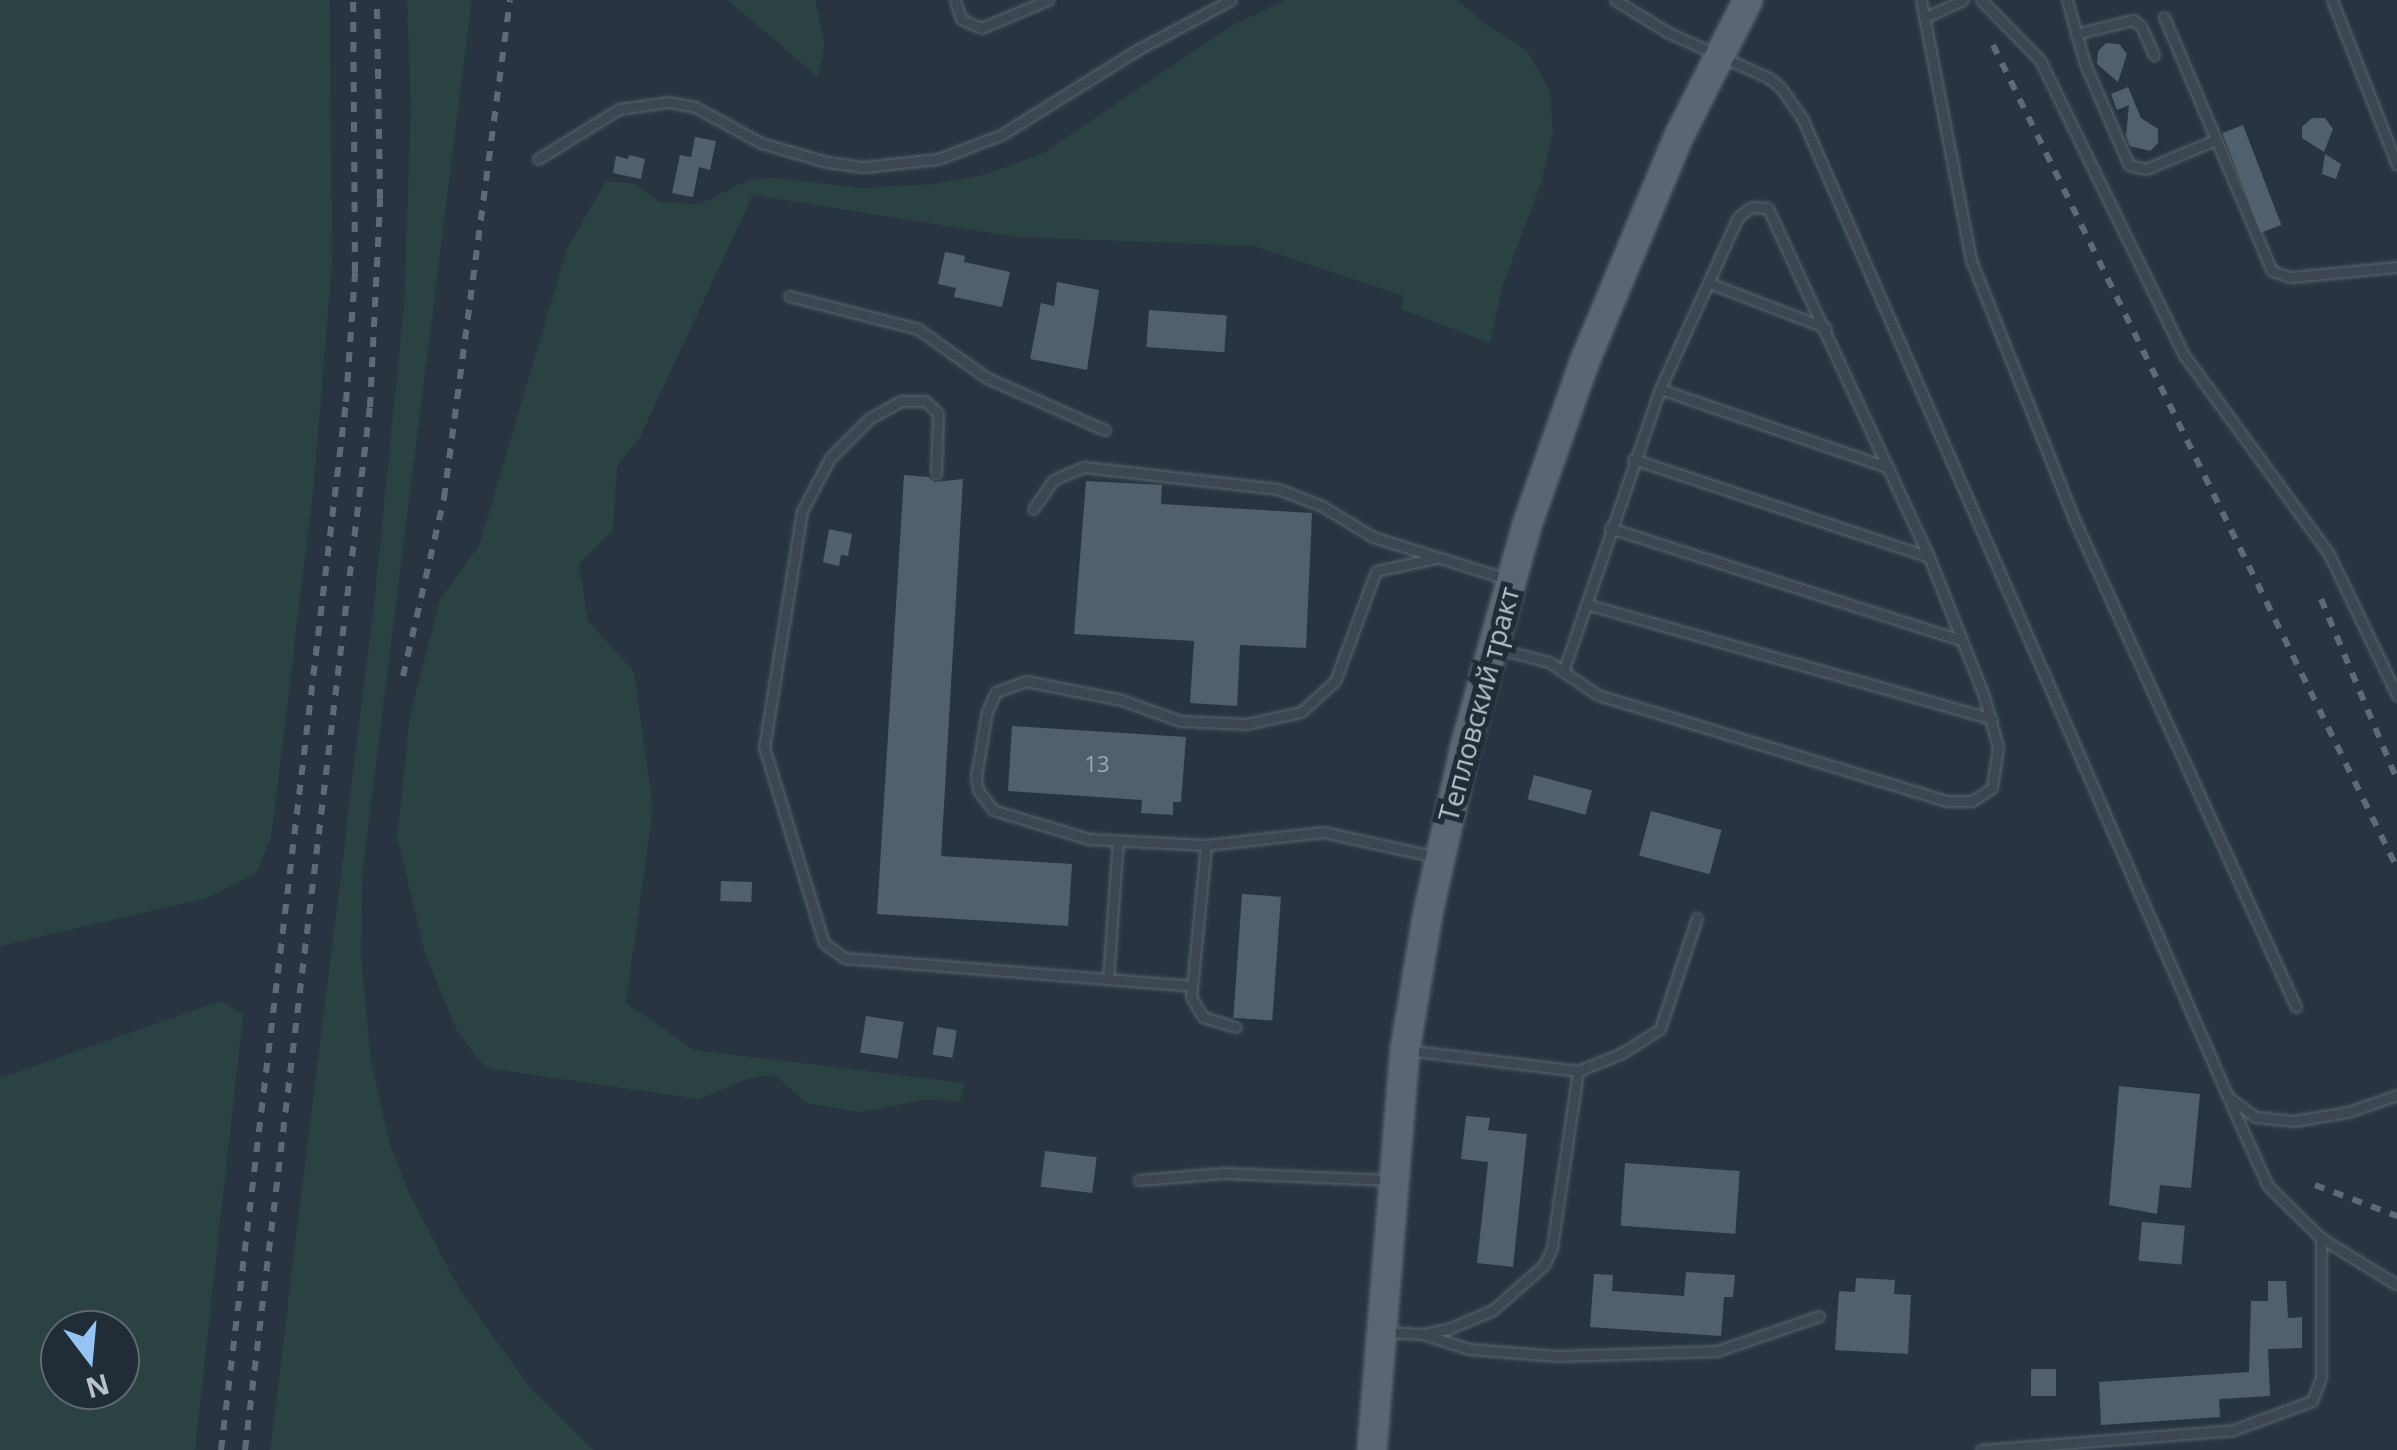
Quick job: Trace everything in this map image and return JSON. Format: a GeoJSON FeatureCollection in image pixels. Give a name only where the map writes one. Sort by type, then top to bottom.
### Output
{"type":"FeatureCollection","features":[{"type":"Feature","properties":{"kind":"main road","name":"Тепловский тракт"},"geometry":{"type":"LineString","coordinates":[[1372,1450],[1405,1050],[1439,858],[1491,647],[1584,362],[1645,213],[1748,0]]}},
{"type":"Feature","properties":{"kind":"lane"},"geometry":{"type":"LineString","coordinates":[[955,0],[961,19],[981,28],[1048,0]]}},
{"type":"Feature","properties":{"kind":"lane"},"geometry":{"type":"LineString","coordinates":[[538,158],[619,109],[668,102],[695,108],[761,142],[827,162],[863,167],[938,159],[1001,136],[1138,50],[1231,0]]}},
{"type":"Feature","properties":{"kind":"lane"},"geometry":{"type":"LineString","coordinates":[[1615,0],[1718,56],[1768,78],[1781,88],[1803,120],[2268,1186],[2321,1238],[2397,1285]]}},
{"type":"Feature","properties":{"kind":"lane"},"geometry":{"type":"LineString","coordinates":[[1921,0],[1970,260],[2081,536],[2296,1007]]}},
{"type":"Feature","properties":{"kind":"lane"},"geometry":{"type":"LineString","coordinates":[[1924,18],[1964,0]]}},
{"type":"Feature","properties":{"kind":"lane"},"geometry":{"type":"LineString","coordinates":[[1982,0],[2040,60],[2184,354],[2330,554],[2397,695]]}},
{"type":"Feature","properties":{"kind":"lane"},"geometry":{"type":"LineString","coordinates":[[2067,0],[2075,34],[2129,166],[2146,168],[2215,140]]}},
{"type":"Feature","properties":{"kind":"lane"},"geometry":{"type":"LineString","coordinates":[[2332,0],[2397,164]]}},
{"type":"Feature","properties":{"kind":"lane"},"geometry":{"type":"LineString","coordinates":[[2164,18],[2272,270],[2291,278],[2397,267]]}},
{"type":"Feature","properties":{"kind":"lane"},"geometry":{"type":"LineString","coordinates":[[2075,34],[2132,20],[2141,26],[2154,55]]}},
{"type":"Feature","properties":{"kind":"lane"},"geometry":{"type":"LineString","coordinates":[[1491,647],[1542,660],[1598,695],[1958,802],[1984,796],[1997,778],[1998,747],[1992,719],[1929,556],[1768,208],[1751,207],[1738,217],[1660,389],[1633,459],[1564,672]]}},
{"type":"Feature","properties":{"kind":"lane"},"geometry":{"type":"LineString","coordinates":[[1709,283],[1826,328]]}},
{"type":"Feature","properties":{"kind":"lane"},"geometry":{"type":"LineString","coordinates":[[790,296],[918,329],[987,378],[1105,430]]}},
{"type":"Feature","properties":{"kind":"lane"},"geometry":{"type":"LineString","coordinates":[[1660,389],[1889,468]]}},
{"type":"Feature","properties":{"kind":"lane"},"geometry":{"type":"LineString","coordinates":[[936,474],[938,413],[925,400],[901,401],[870,418],[830,458],[802,511],[764,747],[820,936],[829,950],[845,958],[1191,986]]}},
{"type":"Feature","properties":{"kind":"lane"},"geometry":{"type":"LineString","coordinates":[[1633,459],[1929,556]]}},
{"type":"Feature","properties":{"kind":"lane"},"geometry":{"type":"LineString","coordinates":[[1033,509],[1053,480],[1068,472],[1113,467],[1278,489],[1322,506],[1373,537],[1510,580]]}},
{"type":"Feature","properties":{"kind":"lane"},"geometry":{"type":"LineString","coordinates":[[1610,528],[1962,640]]}},
{"type":"Feature","properties":{"kind":"lane"},"geometry":{"type":"LineString","coordinates":[[1436,558],[1376,571],[1335,681],[1301,712],[1247,724],[1180,720],[1104,696],[1026,682],[996,692],[987,710],[976,762],[978,790],[993,810],[1074,836],[1206,845],[1323,832],[1439,858]]}},
{"type":"Feature","properties":{"kind":"lane"},"geometry":{"type":"LineString","coordinates":[[1586,604],[1992,719]]}},
{"type":"Feature","properties":{"kind":"lane"},"geometry":{"type":"LineString","coordinates":[[1108,979],[1118,840]]}},
{"type":"Feature","properties":{"kind":"lane"},"geometry":{"type":"LineString","coordinates":[[1206,845],[1192,1003],[1204,1017],[1236,1027]]}},
{"type":"Feature","properties":{"kind":"lane"},"geometry":{"type":"LineString","coordinates":[[1405,1050],[1578,1072],[1622,1053],[1660,1029],[1697,918]]}},
{"type":"Feature","properties":{"kind":"lane"},"geometry":{"type":"LineString","coordinates":[[1381,1332],[1422,1334],[1448,1329],[1493,1310],[1544,1266],[1552,1248],[1578,1072]]}},
{"type":"Feature","properties":{"kind":"lane"},"geometry":{"type":"LineString","coordinates":[[2228,1097],[2256,1117],[2294,1122],[2348,1112],[2397,1095]]}},
{"type":"Feature","properties":{"kind":"lane"},"geometry":{"type":"LineString","coordinates":[[1139,1180],[1224,1173],[1392,1180]]}},
{"type":"Feature","properties":{"kind":"lane"},"geometry":{"type":"LineString","coordinates":[[1981,1450],[2232,1430],[2304,1408],[2317,1394],[2321,1378],[2321,1238]]}},
{"type":"Feature","properties":{"kind":"lane"},"geometry":{"type":"LineString","coordinates":[[1422,1334],[1469,1349],[1558,1356],[1718,1350],[1819,1316]]}},
{"type":"Feature","properties":{"kind":"green space"},"geometry":{"type":"Polygon","coordinates":[[[0,0],[330,0],[332,265],[313,492],[271,838],[256,873],[207,898],[0,946],[0,0]]]}},
{"type":"Feature","properties":{"kind":"green space"},"geometry":{"type":"Polygon","coordinates":[[[407,0],[472,0],[363,865],[361,957],[371,1061],[390,1145],[408,1191],[459,1289],[531,1389],[593,1450],[270,1450],[374,604],[404,305],[411,106],[407,0]]]}},
{"type":"Feature","properties":{"kind":"green space"},"geometry":{"type":"Polygon","coordinates":[[[728,0],[815,0],[825,45],[818,77],[728,0]]]}},
{"type":"Feature","properties":{"kind":"green space"},"geometry":{"type":"Polygon","coordinates":[[[1286,0],[1458,0],[1485,24],[1527,50],[1550,91],[1553,131],[1542,181],[1502,288],[1490,343],[1401,309],[1404,296],[1254,246],[1016,237],[753,195],[640,437],[617,466],[613,530],[579,564],[588,621],[634,672],[653,808],[626,1003],[694,1050],[964,1083],[960,1101],[925,1100],[860,1112],[806,1103],[775,1075],[749,1078],[699,1099],[486,1068],[457,1031],[425,953],[397,837],[410,716],[440,599],[479,546],[567,249],[606,181],[636,184],[659,202],[700,204],[748,180],[776,178],[861,188],[935,184],[987,174],[1043,153],[1233,25],[1286,0]]]}},
{"type":"Feature","properties":{"kind":"green space"},"geometry":{"type":"Polygon","coordinates":[[[221,1001],[243,1015],[195,1450],[0,1450],[0,1078],[221,1001]]]}},
{"type":"Feature","properties":{"kind":"building"},"geometry":{"type":"Polygon","coordinates":[[[2106,43],[2119,44],[2127,54],[2118,82],[2097,64],[2098,51],[2106,43]]]}},
{"type":"Feature","properties":{"kind":"building"},"geometry":{"type":"Polygon","coordinates":[[[2128,87],[2141,118],[2158,129],[2158,143],[2150,151],[2130,146],[2126,136],[2129,105],[2117,110],[2111,94],[2128,87]]]}},
{"type":"Feature","properties":{"kind":"building"},"geometry":{"type":"Polygon","coordinates":[[[2312,118],[2325,118],[2333,129],[2324,152],[2302,138],[2302,127],[2312,118]]]}},
{"type":"Feature","properties":{"kind":"building"},"geometry":{"type":"Polygon","coordinates":[[[2243,125],[2281,225],[2261,233],[2222,133],[2243,125]]]}},
{"type":"Feature","properties":{"kind":"building"},"geometry":{"type":"Polygon","coordinates":[[[695,137],[716,141],[710,170],[699,167],[693,197],[672,193],[680,155],[691,157],[695,137]]]}},
{"type":"Feature","properties":{"kind":"building"},"geometry":{"type":"Polygon","coordinates":[[[2325,154],[2341,164],[2336,179],[2322,174],[2325,154]]]}},
{"type":"Feature","properties":{"kind":"building"},"geometry":{"type":"Polygon","coordinates":[[[629,155],[645,159],[641,179],[613,173],[616,156],[628,159],[629,155]]]}},
{"type":"Feature","properties":{"kind":"building"},"geometry":{"type":"Polygon","coordinates":[[[945,252],[965,256],[964,262],[1010,272],[1002,307],[954,297],[956,288],[938,284],[945,252]]]}},
{"type":"Feature","properties":{"kind":"building"},"geometry":{"type":"Polygon","coordinates":[[[1057,282],[1099,290],[1087,370],[1030,359],[1041,303],[1054,306],[1057,282]]]}},
{"type":"Feature","properties":{"kind":"building"},"geometry":{"type":"Polygon","coordinates":[[[1149,310],[1227,315],[1224,352],[1146,347],[1149,310]]]}},
{"type":"Feature","properties":{"kind":"building"},"geometry":{"type":"Polygon","coordinates":[[[904,475],[928,477],[935,482],[963,479],[941,856],[1072,864],[1068,926],[877,914],[904,475]]]}},
{"type":"Feature","properties":{"kind":"building"},"geometry":{"type":"Polygon","coordinates":[[[1086,481],[1162,485],[1161,504],[1312,513],[1306,648],[1240,645],[1237,706],[1190,703],[1194,641],[1074,634],[1086,481]]]}},
{"type":"Feature","properties":{"kind":"building"},"geometry":{"type":"Polygon","coordinates":[[[829,529],[852,534],[848,556],[841,555],[839,566],[823,562],[829,529]]]}},
{"type":"Feature","properties":{"kind":"building"},"geometry":{"type":"Polygon","coordinates":[[[1012,726],[1186,737],[1181,802],[1173,802],[1173,815],[1141,813],[1142,800],[1008,791],[1012,726]]]}},
{"type":"Feature","properties":{"kind":"building"},"geometry":{"type":"Polygon","coordinates":[[[1534,775],[1592,791],[1585,815],[1528,799],[1534,775]]]}},
{"type":"Feature","properties":{"kind":"building"},"geometry":{"type":"Polygon","coordinates":[[[1651,811],[1722,830],[1710,874],[1639,855],[1651,811]]]}},
{"type":"Feature","properties":{"kind":"building"},"geometry":{"type":"Polygon","coordinates":[[[721,881],[752,882],[751,902],[720,901],[721,881]]]}},
{"type":"Feature","properties":{"kind":"building"},"geometry":{"type":"Polygon","coordinates":[[[1242,894],[1281,897],[1272,1020],[1233,1018],[1242,894]]]}},
{"type":"Feature","properties":{"kind":"building"},"geometry":{"type":"Polygon","coordinates":[[[866,1016],[904,1022],[898,1058],[860,1053],[866,1016]]]}},
{"type":"Feature","properties":{"kind":"building"},"geometry":{"type":"Polygon","coordinates":[[[937,1027],[957,1030],[952,1058],[933,1055],[937,1027]]]}},
{"type":"Feature","properties":{"kind":"building"},"geometry":{"type":"Polygon","coordinates":[[[2119,1086],[2200,1094],[2191,1188],[2160,1185],[2157,1214],[2109,1205],[2119,1086]]]}},
{"type":"Feature","properties":{"kind":"building"},"geometry":{"type":"Polygon","coordinates":[[[1466,1116],[1490,1118],[1488,1130],[1527,1134],[1513,1267],[1477,1263],[1488,1162],[1461,1159],[1466,1116]]]}},
{"type":"Feature","properties":{"kind":"building"},"geometry":{"type":"Polygon","coordinates":[[[1045,1151],[1097,1157],[1092,1193],[1041,1187],[1045,1151]]]}},
{"type":"Feature","properties":{"kind":"building"},"geometry":{"type":"Polygon","coordinates":[[[1625,1163],[1740,1171],[1735,1234],[1621,1226],[1625,1163]]]}},
{"type":"Feature","properties":{"kind":"building"},"geometry":{"type":"Polygon","coordinates":[[[2142,1222],[2185,1226],[2181,1265],[2139,1261],[2142,1222]]]}},
{"type":"Feature","properties":{"kind":"building"},"geometry":{"type":"Polygon","coordinates":[[[1686,1272],[1735,1275],[1733,1297],[1724,1297],[1721,1336],[1590,1327],[1594,1274],[1613,1275],[1612,1291],[1684,1296],[1686,1272]]]}},
{"type":"Feature","properties":{"kind":"building"},"geometry":{"type":"Polygon","coordinates":[[[1856,1278],[1895,1280],[1894,1294],[1911,1295],[1908,1354],[1835,1350],[1839,1291],[1855,1292],[1856,1278]]]}},
{"type":"Feature","properties":{"kind":"building"},"geometry":{"type":"Polygon","coordinates":[[[2268,1281],[2286,1281],[2288,1318],[2302,1317],[2302,1348],[2268,1349],[2270,1396],[2219,1399],[2220,1417],[2101,1425],[2099,1382],[2249,1372],[2251,1301],[2268,1301],[2268,1281]]]}},
{"type":"Feature","properties":{"kind":"building"},"geometry":{"type":"Polygon","coordinates":[[[2031,1369],[2056,1369],[2056,1396],[2031,1396],[2031,1369]]]}},
{"type":"Feature","properties":{"kind":"railway"},"geometry":{"type":"LineString","coordinates":[[221,1450],[346,402],[355,272],[353,0]]}},
{"type":"Feature","properties":{"kind":"railway"},"geometry":{"type":"LineString","coordinates":[[245,1450],[370,407],[380,199],[377,0]]}},
{"type":"Feature","properties":{"kind":"railway"},"geometry":{"type":"LineString","coordinates":[[403,676],[444,498],[510,0]]}},
{"type":"Feature","properties":{"kind":"railway"},"geometry":{"type":"LineString","coordinates":[[1993,45],[2397,868]]}},
{"type":"Feature","properties":{"kind":"railway"},"geometry":{"type":"LineString","coordinates":[[2321,599],[2397,780]]}},
{"type":"Feature","properties":{"kind":"railway"},"geometry":{"type":"LineString","coordinates":[[2315,1185],[2397,1216]]}}]}
